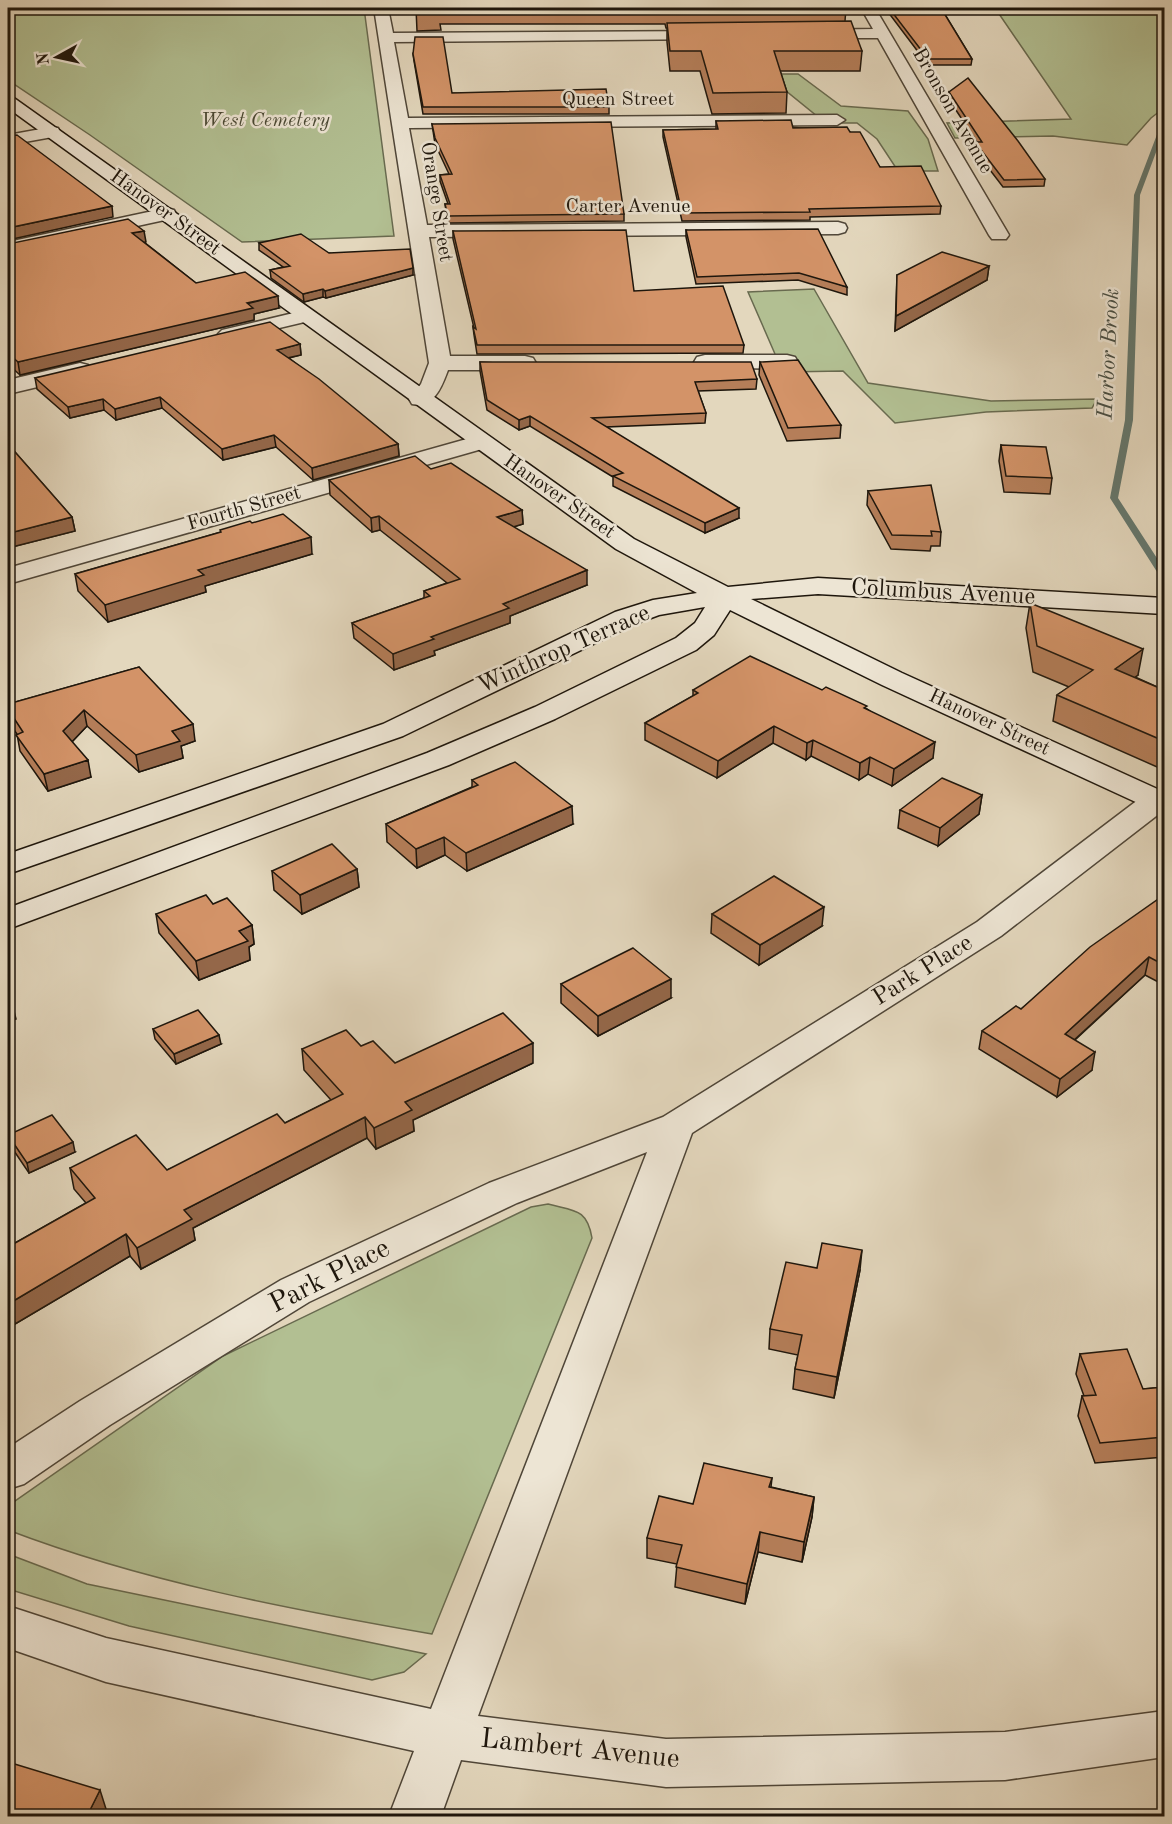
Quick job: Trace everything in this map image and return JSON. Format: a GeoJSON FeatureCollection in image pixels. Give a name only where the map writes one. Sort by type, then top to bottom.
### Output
{"type":"FeatureCollection","features":[{"type":"Feature","properties":{"kind":"street","name":"Orange Street"},"geometry":{"type":"LineString","coordinates":[[381,8],[440,363]]}},
{"type":"Feature","properties":{"kind":"street","name":"Bronson Avenue"},"geometry":{"type":"LineString","coordinates":[[868,8],[999,235]]}},
{"type":"Feature","properties":{"kind":"street"},"geometry":{"type":"LineString","coordinates":[[792,34],[882,33]]}},
{"type":"Feature","properties":{"kind":"street"},"geometry":{"type":"LineString","coordinates":[[386,38],[725,35]]}},
{"type":"Feature","properties":{"kind":"street","name":"Hanover Street"},"geometry":{"type":"LineString","coordinates":[[8,101],[625,544],[722,597],[1161,802]]}},
{"type":"Feature","properties":{"kind":"street","name":"Queen Street"},"geometry":{"type":"LineString","coordinates":[[400,123],[837,120]]}},
{"type":"Feature","properties":{"kind":"street"},"geometry":{"type":"LineString","coordinates":[[8,140],[52,132]]}},
{"type":"Feature","properties":{"kind":"street"},"geometry":{"type":"LineString","coordinates":[[8,248],[167,214]]}},
{"type":"Feature","properties":{"kind":"street","name":"Carter Avenue"},"geometry":{"type":"LineString","coordinates":[[419,231],[838,228]]}},
{"type":"Feature","properties":{"kind":"street"},"geometry":{"type":"LineString","coordinates":[[214,338],[306,316]]}},
{"type":"Feature","properties":{"kind":"street"},"geometry":{"type":"LineString","coordinates":[[679,362],[787,362]]}},
{"type":"Feature","properties":{"kind":"street"},"geometry":{"type":"LineString","coordinates":[[420,399],[431,386],[440,363],[547,363]]}},
{"type":"Feature","properties":{"kind":"street"},"geometry":{"type":"LineString","coordinates":[[8,387],[99,365]]}},
{"type":"Feature","properties":{"kind":"street","name":"Fourth Street"},"geometry":{"type":"LineString","coordinates":[[8,576],[481,442]]}},
{"type":"Feature","properties":{"kind":"street","name":"Columbus Avenue"},"geometry":{"type":"LineString","coordinates":[[722,597],[786,587],[818,586],[1153,606]]}},
{"type":"Feature","properties":{"kind":"street","name":"Winthrop Terrace"},"geometry":{"type":"LineString","coordinates":[[8,865],[401,726],[625,618],[682,601],[722,597],[716,617],[686,644],[545,713],[438,759],[8,920]]}},
{"type":"Feature","properties":{"kind":"street"},"geometry":{"type":"LineString","coordinates":[[401,726],[438,759]]}},
{"type":"Feature","properties":{"kind":"street","name":"Park Place"},"geometry":{"type":"LineString","coordinates":[[8,1471],[95,1413],[295,1291],[503,1193],[676,1125],[989,929],[1161,802]]}},
{"type":"Feature","properties":{"kind":"street"},"geometry":{"type":"LineString","coordinates":[[79,840],[109,883]]}},
{"type":"Feature","properties":{"kind":"street"},"geometry":{"type":"LineString","coordinates":[[415,1816],[676,1125]]}},
{"type":"Feature","properties":{"kind":"street","name":"Lambert Avenue"},"geometry":{"type":"LineString","coordinates":[[8,1627],[106,1660],[445,1735],[666,1763],[1005,1756],[1164,1734]]}},
{"type":"Feature","properties":{"kind":"path"},"geometry":{"type":"LineString","coordinates":[[1164,319],[1161,363],[1164,378]]}},
{"type":"Feature","properties":{"kind":"green space","name":"West Cemetery"},"geometry":{"type":"Polygon","coordinates":[[[364,8],[394,236],[242,242],[8,80],[8,13],[364,8]]]}},
{"type":"Feature","properties":{"kind":"green space"},"geometry":{"type":"Polygon","coordinates":[[[995,8],[1164,8],[1164,108],[1151,118],[1127,145],[1053,136],[955,138],[947,123],[1071,119],[995,8]]]}},
{"type":"Feature","properties":{"kind":"green space"},"geometry":{"type":"Polygon","coordinates":[[[726,74],[798,74],[841,106],[908,111],[928,139],[938,171],[898,171],[877,139],[857,123],[842,123],[817,116],[786,91],[726,74]]]}},
{"type":"Feature","properties":{"kind":"green space"},"geometry":{"type":"Polygon","coordinates":[[[814,289],[868,383],[991,401],[1097,399],[1092,408],[986,412],[895,423],[843,371],[785,372],[748,292],[814,289]]]}},
{"type":"Feature","properties":{"kind":"green space"},"geometry":{"type":"Polygon","coordinates":[[[548,1204],[578,1212],[587,1221],[592,1238],[432,1634],[271,1604],[164,1579],[112,1565],[8,1530],[8,1506],[223,1356],[531,1207],[548,1204]]]}},
{"type":"Feature","properties":{"kind":"green space"},"geometry":{"type":"Polygon","coordinates":[[[8,1554],[87,1584],[426,1654],[404,1672],[372,1680],[129,1626],[8,1589],[8,1554]]]}},
{"type":"Feature","properties":{"kind":"building"},"geometry":{"type":"Polygon","coordinates":[[[889,8],[941,8],[972,59],[928,59],[889,8]]]}},
{"type":"Feature","properties":{"kind":"building"},"geometry":{"type":"Polygon","coordinates":[[[851,21],[862,51],[774,51],[787,92],[713,93],[701,51],[670,51],[667,23],[851,21]]]}},
{"type":"Feature","properties":{"kind":"building"},"geometry":{"type":"Polygon","coordinates":[[[415,37],[443,37],[452,93],[606,89],[609,107],[423,107],[413,54],[415,37]]]}},
{"type":"Feature","properties":{"kind":"building"},"geometry":{"type":"Polygon","coordinates":[[[968,78],[1045,179],[1004,180],[975,142],[982,142],[949,92],[968,78]]]}},
{"type":"Feature","properties":{"kind":"building"},"geometry":{"type":"Polygon","coordinates":[[[791,120],[793,128],[847,127],[850,132],[860,132],[880,167],[921,166],[941,206],[809,209],[810,212],[682,213],[663,130],[718,129],[716,121],[791,120]]]}},
{"type":"Feature","properties":{"kind":"building"},"geometry":{"type":"Polygon","coordinates":[[[611,122],[624,214],[448,216],[445,204],[450,204],[440,175],[452,174],[435,138],[432,124],[611,122]]]}},
{"type":"Feature","properties":{"kind":"building"},"geometry":{"type":"Polygon","coordinates":[[[17,135],[112,206],[8,228],[8,136],[17,135]]]}},
{"type":"Feature","properties":{"kind":"building"},"geometry":{"type":"Polygon","coordinates":[[[128,219],[144,231],[132,233],[196,283],[245,272],[278,296],[247,303],[253,308],[18,362],[8,353],[8,244],[128,219]]]}},
{"type":"Feature","properties":{"kind":"building"},"geometry":{"type":"Polygon","coordinates":[[[818,229],[847,287],[799,273],[697,277],[686,230],[818,229]]]}},
{"type":"Feature","properties":{"kind":"building"},"geometry":{"type":"Polygon","coordinates":[[[626,230],[634,291],[723,286],[744,345],[477,345],[473,327],[476,329],[453,231],[626,230]]]}},
{"type":"Feature","properties":{"kind":"building"},"geometry":{"type":"Polygon","coordinates":[[[301,234],[329,253],[410,249],[413,268],[325,291],[323,289],[303,294],[270,270],[290,266],[259,243],[301,234]]]}},
{"type":"Feature","properties":{"kind":"building"},"geometry":{"type":"Polygon","coordinates":[[[942,252],[989,266],[896,316],[897,275],[942,252]]]}},
{"type":"Feature","properties":{"kind":"building"},"geometry":{"type":"Polygon","coordinates":[[[270,322],[300,344],[277,350],[319,379],[398,444],[312,468],[274,435],[222,449],[160,397],[115,409],[103,399],[68,407],[35,378],[270,322]]]}},
{"type":"Feature","properties":{"kind":"building"},"geometry":{"type":"Polygon","coordinates":[[[798,360],[841,425],[788,428],[760,362],[798,360]]]}},
{"type":"Feature","properties":{"kind":"building"},"geometry":{"type":"Polygon","coordinates":[[[480,362],[751,362],[757,379],[695,382],[706,413],[592,418],[739,508],[705,523],[613,476],[623,473],[530,416],[519,420],[487,400],[480,362]]]}},
{"type":"Feature","properties":{"kind":"building"},"geometry":{"type":"Polygon","coordinates":[[[8,444],[72,517],[10,533],[8,531],[8,444]]]}},
{"type":"Feature","properties":{"kind":"building"},"geometry":{"type":"Polygon","coordinates":[[[1001,445],[1046,447],[1052,478],[1006,476],[1001,445]]]}},
{"type":"Feature","properties":{"kind":"building"},"geometry":{"type":"Polygon","coordinates":[[[415,456],[431,469],[451,463],[522,510],[497,517],[587,570],[503,604],[509,608],[393,654],[352,623],[430,596],[424,591],[460,579],[379,516],[371,518],[329,480],[415,456]]]}},
{"type":"Feature","properties":{"kind":"building"},"geometry":{"type":"Polygon","coordinates":[[[931,485],[941,532],[931,531],[932,536],[892,535],[868,491],[931,485]]]}},
{"type":"Feature","properties":{"kind":"building"},"geometry":{"type":"Polygon","coordinates":[[[283,514],[311,537],[198,570],[204,575],[105,605],[75,574],[221,532],[220,530],[250,521],[252,523],[283,514]]]}},
{"type":"Feature","properties":{"kind":"building"},"geometry":{"type":"Polygon","coordinates":[[[1030,603],[1143,649],[1115,669],[1164,690],[1164,741],[1057,695],[1093,670],[1037,646],[1030,603]]]}},
{"type":"Feature","properties":{"kind":"building"},"geometry":{"type":"Polygon","coordinates":[[[750,656],[822,690],[826,687],[867,706],[864,708],[935,742],[894,769],[870,757],[860,763],[813,740],[807,743],[774,726],[718,761],[645,723],[698,693],[693,690],[750,656]]]}},
{"type":"Feature","properties":{"kind":"building"},"geometry":{"type":"Polygon","coordinates":[[[139,667],[193,724],[172,731],[180,741],[136,755],[84,710],[63,731],[88,760],[44,774],[16,735],[23,732],[8,709],[8,704],[139,667]]]}},
{"type":"Feature","properties":{"kind":"building"},"geometry":{"type":"Polygon","coordinates":[[[515,762],[572,806],[466,853],[444,837],[416,849],[386,824],[478,785],[472,780],[515,762]]]}},
{"type":"Feature","properties":{"kind":"building"},"geometry":{"type":"Polygon","coordinates":[[[942,778],[982,795],[940,828],[900,810],[942,778]]]}},
{"type":"Feature","properties":{"kind":"building"},"geometry":{"type":"Polygon","coordinates":[[[332,844],[357,869],[300,895],[272,871],[332,844]]]}},
{"type":"Feature","properties":{"kind":"building"},"geometry":{"type":"Polygon","coordinates":[[[774,876],[824,907],[760,945],[712,914],[774,876]]]}},
{"type":"Feature","properties":{"kind":"building"},"geometry":{"type":"Polygon","coordinates":[[[206,895],[213,904],[227,898],[252,925],[239,931],[248,941],[196,961],[156,914],[206,895]]]}},
{"type":"Feature","properties":{"kind":"building"},"geometry":{"type":"Polygon","coordinates":[[[1164,895],[1164,965],[1149,957],[1065,1034],[1095,1052],[1060,1079],[982,1031],[1016,1006],[1021,1009],[1090,947],[1164,895]]]}},
{"type":"Feature","properties":{"kind":"building"},"geometry":{"type":"Polygon","coordinates":[[[633,948],[671,979],[598,1016],[561,984],[633,948]]]}},
{"type":"Feature","properties":{"kind":"building"},"geometry":{"type":"Polygon","coordinates":[[[198,1010],[219,1035],[174,1054],[153,1029],[198,1010]]]}},
{"type":"Feature","properties":{"kind":"building"},"geometry":{"type":"Polygon","coordinates":[[[503,1013],[533,1043],[405,1102],[412,1110],[374,1128],[365,1117],[184,1210],[192,1219],[137,1248],[126,1234],[10,1303],[8,1300],[8,1247],[95,1198],[70,1168],[136,1135],[167,1170],[277,1114],[285,1123],[343,1094],[302,1049],[346,1030],[361,1046],[373,1041],[395,1063],[503,1013]]]}},
{"type":"Feature","properties":{"kind":"building"},"geometry":{"type":"Polygon","coordinates":[[[52,1115],[73,1142],[27,1163],[8,1135],[52,1115]]]}},
{"type":"Feature","properties":{"kind":"building"},"geometry":{"type":"Polygon","coordinates":[[[822,1243],[862,1250],[837,1377],[795,1369],[802,1335],[770,1329],[786,1262],[817,1268],[822,1243]]]}},
{"type":"Feature","properties":{"kind":"building"},"geometry":{"type":"Polygon","coordinates":[[[1127,1349],[1143,1389],[1164,1387],[1164,1437],[1100,1443],[1082,1396],[1096,1395],[1080,1354],[1127,1349]]]}},
{"type":"Feature","properties":{"kind":"building"},"geometry":{"type":"Polygon","coordinates":[[[704,1463],[772,1478],[769,1487],[814,1497],[804,1542],[760,1532],[747,1584],[676,1567],[682,1545],[647,1538],[659,1496],[693,1504],[704,1463]]]}},
{"type":"Feature","properties":{"kind":"building"},"geometry":{"type":"Polygon","coordinates":[[[8,1762],[100,1790],[87,1816],[8,1816],[8,1762]]]}},
{"type":"Feature","properties":{"kind":"waterway","name":"Harbor Brook"},"geometry":{"type":"LineString","coordinates":[[1164,124],[1137,195],[1129,420],[1114,498],[1164,575]]}}]}
